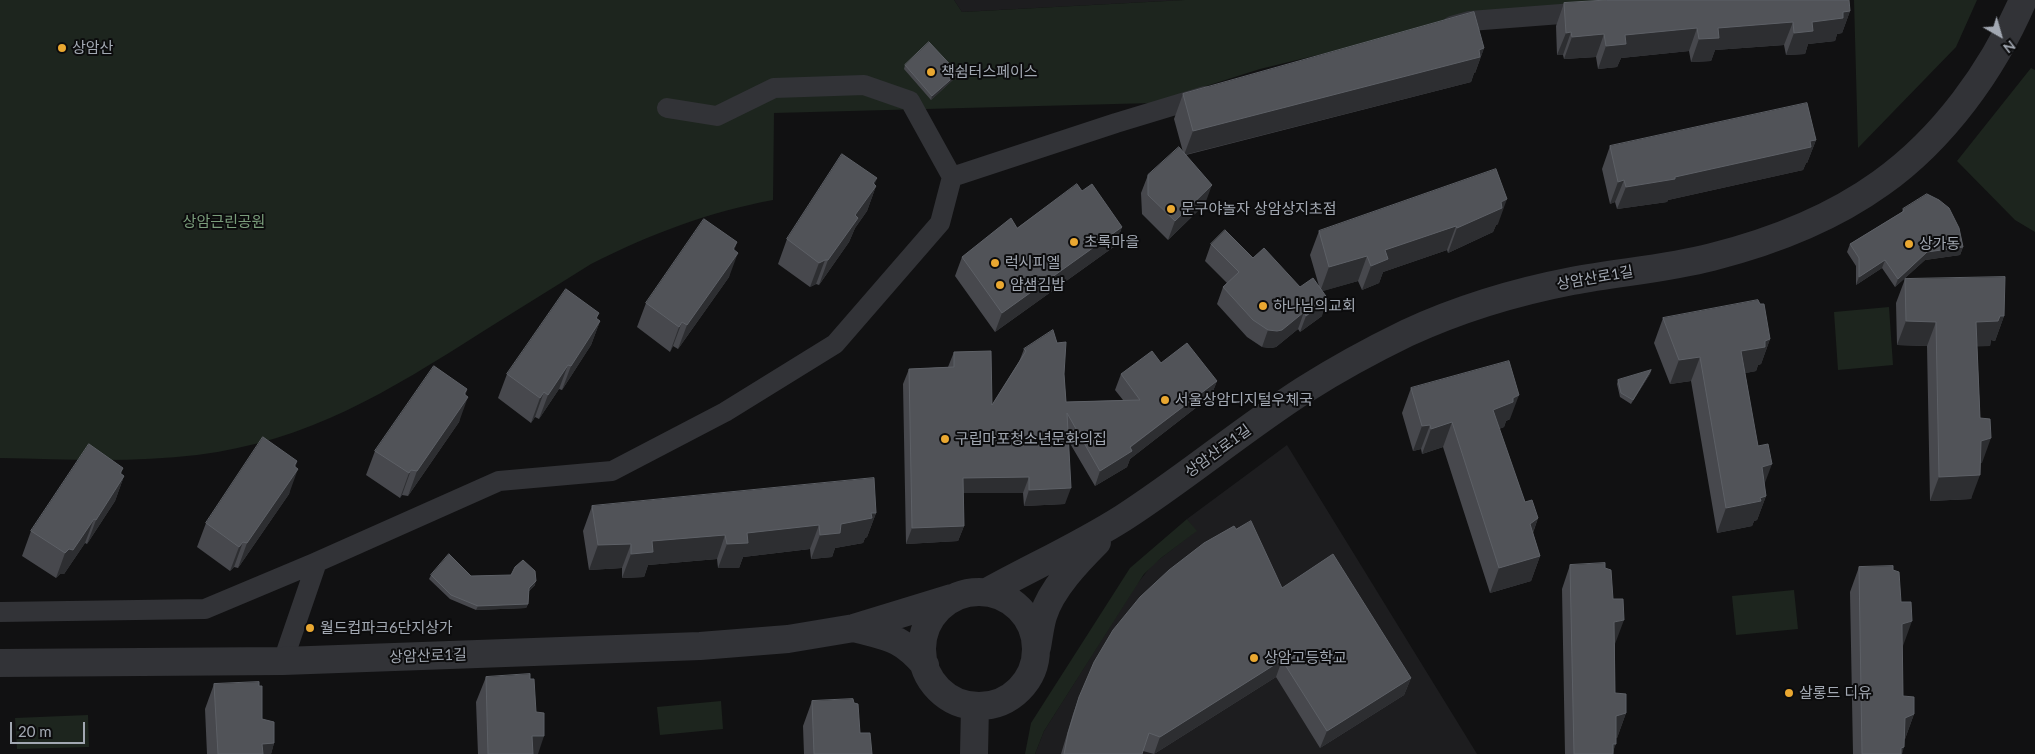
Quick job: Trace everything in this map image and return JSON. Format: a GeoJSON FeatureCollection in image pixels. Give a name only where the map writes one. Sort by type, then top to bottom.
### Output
{"type":"FeatureCollection","features":[{"type":"Feature","properties":{"kind":"street","name":"상암산로1길"},"geometry":{"type":"LineString","coordinates":[[1121,519],[1304,390],[1361,357],[1409,333],[1467,309],[1518,293],[1571,281],[1710,258],[1774,239],[1830,214],[1880,184],[1919,152],[1956,110],[1986,69],[2011,27],[2023,0]]}},
{"type":"Feature","properties":{"kind":"street"},"geometry":{"type":"LineString","coordinates":[[1433,31],[1470,21],[1606,10]]}},
{"type":"Feature","properties":{"kind":"street"},"geometry":{"type":"LineString","coordinates":[[0,612],[205,609],[317,562],[499,481],[612,471],[725,412],[834,344],[940,223],[952,177],[910,101],[864,85],[774,88],[717,116],[667,108]]}},
{"type":"Feature","properties":{"kind":"street"},"geometry":{"type":"LineString","coordinates":[[952,177],[1116,123],[1220,92]]}},
{"type":"Feature","properties":{"kind":"street"},"geometry":{"type":"LineString","coordinates":[[987,592],[1068,551],[1121,519]]}},
{"type":"Feature","properties":{"kind":"street"},"geometry":{"type":"LineString","coordinates":[[1037,647],[1031,623],[1019,607],[1003,596],[987,592],[967,593],[952,598],[934,614],[925,632],[922,652],[925,665],[933,682],[953,700],[975,706],[994,704],[1007,698],[1023,685],[1033,668],[1037,647],[1043,614],[1057,590],[1078,562],[1121,519]]}},
{"type":"Feature","properties":{"kind":"street"},"geometry":{"type":"LineString","coordinates":[[283,662],[317,562]]}},
{"type":"Feature","properties":{"kind":"street","name":"상암산로1길"},"geometry":{"type":"LineString","coordinates":[[0,663],[283,662],[700,646],[788,639],[854,628],[952,598]]}},
{"type":"Feature","properties":{"kind":"street"},"geometry":{"type":"LineString","coordinates":[[854,628],[891,638],[910,648],[925,665]]}},
{"type":"Feature","properties":{"kind":"street"},"geometry":{"type":"LineString","coordinates":[[974,754],[975,706]]}},
{"type":"Feature","properties":{"kind":"shaded area"},"geometry":{"type":"Polygon","coordinates":[[[954,0],[1185,0],[962,12],[954,0]]]}},
{"type":"Feature","properties":{"kind":"shaded area","name":"상암고등학교"},"geometry":{"type":"Polygon","coordinates":[[[1287,445],[1477,754],[1035,754],[1044,731],[1137,584],[1152,565],[1196,531],[1187,519],[1287,445]]]}},
{"type":"Feature","properties":{"kind":"green space","name":"상암근린공원"},"geometry":{"type":"Polygon","coordinates":[[[0,0],[954,0],[962,12],[1185,0],[1625,0],[1409,33],[1260,69],[1153,103],[774,113],[773,200],[726,211],[680,225],[613,253],[591,264],[414,374],[347,410],[312,425],[276,438],[238,448],[197,455],[148,459],[98,460],[0,458],[0,0]]]}},
{"type":"Feature","properties":{"kind":"green space"},"geometry":{"type":"Polygon","coordinates":[[[1854,0],[1977,0],[1956,47],[1858,148],[1854,0]]]}},
{"type":"Feature","properties":{"kind":"green space"},"geometry":{"type":"Polygon","coordinates":[[[2031,68],[2035,70],[2035,232],[2015,220],[1957,161],[2031,68]]]}},
{"type":"Feature","properties":{"kind":"green space"},"geometry":{"type":"Polygon","coordinates":[[[1889,307],[1893,365],[1838,370],[1834,312],[1889,307]]]}},
{"type":"Feature","properties":{"kind":"green space"},"geometry":{"type":"Polygon","coordinates":[[[1187,519],[1197,531],[1161,558],[1144,574],[1044,731],[1035,754],[1025,754],[1031,723],[1130,568],[1187,519]]]}},
{"type":"Feature","properties":{"kind":"green space"},"geometry":{"type":"Polygon","coordinates":[[[1794,590],[1798,629],[1736,635],[1732,596],[1794,590]]]}},
{"type":"Feature","properties":{"kind":"green space"},"geometry":{"type":"Polygon","coordinates":[[[721,701],[723,729],[660,735],[657,707],[721,701]]]}},
{"type":"Feature","properties":{"kind":"green space"},"geometry":{"type":"Polygon","coordinates":[[[88,715],[89,747],[17,749],[15,718],[88,715]]]}},
{"type":"Feature","properties":{"kind":"building"},"geometry":{"type":"Polygon","coordinates":[[[1607,0],[1849,0],[1850,11],[1843,12],[1843,18],[1812,22],[1813,31],[1794,33],[1793,22],[1718,28],[1719,38],[1699,39],[1697,28],[1625,35],[1626,44],[1606,46],[1604,34],[1572,37],[1571,32],[1566,33],[1564,3],[1607,0]]]}},
{"type":"Feature","properties":{"kind":"building"},"geometry":{"type":"Polygon","coordinates":[[[1474,12],[1484,48],[1479,50],[1480,57],[1193,131],[1183,94],[1474,12]]]}},
{"type":"Feature","properties":{"kind":"building"},"geometry":{"type":"Polygon","coordinates":[[[929,42],[958,73],[932,96],[905,65],[929,42]]]}},
{"type":"Feature","properties":{"kind":"building"},"geometry":{"type":"Polygon","coordinates":[[[1807,103],[1816,140],[1810,141],[1811,147],[1675,177],[1675,179],[1626,187],[1624,180],[1618,182],[1610,146],[1807,103]]]}},
{"type":"Feature","properties":{"kind":"building"},"geometry":{"type":"Polygon","coordinates":[[[1179,147],[1212,185],[1175,221],[1148,195],[1148,175],[1179,147]]]}},
{"type":"Feature","properties":{"kind":"building"},"geometry":{"type":"Polygon","coordinates":[[[842,154],[877,178],[873,183],[876,186],[855,215],[858,218],[828,260],[819,263],[787,239],[842,154]]]}},
{"type":"Feature","properties":{"kind":"building"},"geometry":{"type":"Polygon","coordinates":[[[1496,169],[1507,199],[1501,202],[1502,208],[1457,228],[1456,226],[1385,250],[1388,259],[1371,266],[1367,256],[1329,267],[1319,231],[1496,169]]]}},
{"type":"Feature","properties":{"kind":"building"},"geometry":{"type":"Polygon","coordinates":[[[1077,184],[1082,191],[1092,184],[1122,227],[1002,313],[962,257],[1011,218],[1017,228],[1077,184]]]}},
{"type":"Feature","properties":{"kind":"building","name":"상가동"},"geometry":{"type":"Polygon","coordinates":[[[1927,194],[1949,208],[1959,228],[1963,247],[1927,252],[1898,279],[1885,260],[1859,277],[1859,258],[1850,244],[1904,211],[1903,209],[1927,194]]]}},
{"type":"Feature","properties":{"kind":"building"},"geometry":{"type":"Polygon","coordinates":[[[704,219],[737,242],[733,249],[738,253],[687,325],[682,322],[679,327],[646,303],[704,219]]]}},
{"type":"Feature","properties":{"kind":"building"},"geometry":{"type":"Polygon","coordinates":[[[1225,230],[1253,258],[1264,248],[1300,287],[1313,278],[1328,299],[1306,316],[1304,312],[1282,330],[1268,330],[1253,320],[1223,287],[1239,272],[1211,244],[1225,230]]]}},
{"type":"Feature","properties":{"kind":"building"},"geometry":{"type":"Polygon","coordinates":[[[2005,277],[2004,316],[2000,316],[1998,321],[1976,322],[1980,418],[1990,419],[1991,438],[1981,441],[1980,475],[1939,477],[1936,322],[1906,321],[1905,279],[2005,277]]]}},
{"type":"Feature","properties":{"kind":"building"},"geometry":{"type":"Polygon","coordinates":[[[566,289],[599,313],[596,318],[600,321],[571,366],[568,365],[548,395],[544,392],[540,398],[507,374],[566,289]]]}},
{"type":"Feature","properties":{"kind":"building"},"geometry":{"type":"Polygon","coordinates":[[[1758,300],[1760,304],[1764,304],[1770,339],[1765,341],[1765,347],[1741,351],[1758,446],[1768,444],[1772,464],[1762,467],[1766,496],[1760,498],[1761,501],[1726,508],[1700,357],[1679,360],[1663,318],[1758,300]]]}},
{"type":"Feature","properties":{"kind":"building"},"geometry":{"type":"Polygon","coordinates":[[[1053,330],[1057,343],[1066,342],[1064,374],[1066,402],[1140,400],[1121,374],[1152,351],[1161,363],[1187,343],[1217,381],[1130,447],[1132,451],[1100,471],[1067,413],[1071,488],[1029,490],[1029,477],[963,478],[964,526],[912,528],[909,369],[954,367],[954,352],[991,351],[992,405],[1026,351],[1024,349],[1053,330]]]}},
{"type":"Feature","properties":{"kind":"building"},"geometry":{"type":"Polygon","coordinates":[[[1509,361],[1519,395],[1513,398],[1513,402],[1493,410],[1525,502],[1532,500],[1538,518],[1530,524],[1540,556],[1499,568],[1452,422],[1431,429],[1430,425],[1422,426],[1411,388],[1509,361]]]}},
{"type":"Feature","properties":{"kind":"building"},"geometry":{"type":"Polygon","coordinates":[[[434,366],[467,389],[464,394],[468,397],[417,471],[411,470],[409,473],[375,451],[434,366]]]}},
{"type":"Feature","properties":{"kind":"building"},"geometry":{"type":"Polygon","coordinates":[[[1651,370],[1633,400],[1621,393],[1618,380],[1651,370]]]}},
{"type":"Feature","properties":{"kind":"building"},"geometry":{"type":"Polygon","coordinates":[[[263,437],[297,461],[294,466],[298,469],[247,543],[243,542],[239,547],[206,523],[263,437]]]}},
{"type":"Feature","properties":{"kind":"building"},"geometry":{"type":"Polygon","coordinates":[[[89,444],[123,468],[120,473],[124,476],[96,520],[94,519],[73,550],[69,549],[65,553],[31,531],[89,444]]]}},
{"type":"Feature","properties":{"kind":"building"},"geometry":{"type":"Polygon","coordinates":[[[874,478],[876,513],[871,513],[872,518],[841,524],[840,533],[820,535],[819,525],[747,533],[748,543],[727,544],[725,535],[652,541],[653,552],[631,554],[631,544],[598,545],[592,506],[874,478]]]}},
{"type":"Feature","properties":{"kind":"building"},"geometry":{"type":"Polygon","coordinates":[[[1251,521],[1282,588],[1333,554],[1411,678],[1327,731],[1282,660],[1160,737],[1149,733],[1142,754],[1064,754],[1079,697],[1094,662],[1113,630],[1140,597],[1169,570],[1204,543],[1234,526],[1236,529],[1251,521]]]}},
{"type":"Feature","properties":{"kind":"building"},"geometry":{"type":"Polygon","coordinates":[[[449,554],[471,576],[511,575],[515,567],[523,560],[535,571],[536,581],[529,588],[528,604],[478,606],[451,595],[431,575],[449,554]]]}},
{"type":"Feature","properties":{"kind":"building"},"geometry":{"type":"Polygon","coordinates":[[[1605,563],[1605,568],[1611,570],[1613,599],[1623,599],[1624,620],[1614,622],[1615,693],[1626,694],[1626,713],[1616,716],[1616,744],[1613,744],[1613,754],[1574,754],[1570,565],[1605,563]]]}},
{"type":"Feature","properties":{"kind":"building"},"geometry":{"type":"Polygon","coordinates":[[[1893,566],[1893,570],[1899,572],[1901,602],[1911,602],[1912,621],[1902,624],[1903,696],[1914,697],[1914,714],[1905,718],[1904,747],[1901,748],[1901,754],[1862,754],[1859,567],[1893,566]]]}},
{"type":"Feature","properties":{"kind":"building"},"geometry":{"type":"Polygon","coordinates":[[[530,674],[530,679],[534,679],[536,712],[544,713],[544,736],[532,736],[533,754],[488,754],[486,677],[530,674]]]}},
{"type":"Feature","properties":{"kind":"building"},"geometry":{"type":"Polygon","coordinates":[[[259,682],[259,686],[262,686],[262,719],[274,722],[274,743],[262,744],[263,754],[218,754],[214,684],[259,682]]]}},
{"type":"Feature","properties":{"kind":"building"},"geometry":{"type":"Polygon","coordinates":[[[853,699],[854,703],[858,704],[860,733],[870,733],[872,754],[814,754],[812,701],[853,699]]]}},
{"type":"Feature","properties":{"kind":"place","name":"상암산"},"geometry":{"type":"Point","coordinates":[62,48]}},
{"type":"Feature","properties":{"kind":"place","name":"책쉼터스페이스"},"geometry":{"type":"Point","coordinates":[931,72]}},
{"type":"Feature","properties":{"kind":"place","name":"문구야놀자 상암상지초점"},"geometry":{"type":"Point","coordinates":[1171,209]}},
{"type":"Feature","properties":{"kind":"place","name":"초록마을"},"geometry":{"type":"Point","coordinates":[1074,242]}},
{"type":"Feature","properties":{"kind":"place","name":"상가동"},"geometry":{"type":"Point","coordinates":[1909,244]}},
{"type":"Feature","properties":{"kind":"place","name":"럭시피엘"},"geometry":{"type":"Point","coordinates":[995,263]}},
{"type":"Feature","properties":{"kind":"place","name":"얌샘김밥"},"geometry":{"type":"Point","coordinates":[1000,285]}},
{"type":"Feature","properties":{"kind":"place","name":"하나님의교회"},"geometry":{"type":"Point","coordinates":[1263,306]}},
{"type":"Feature","properties":{"kind":"place","name":"서울상암디지털우체국"},"geometry":{"type":"Point","coordinates":[1165,400]}},
{"type":"Feature","properties":{"kind":"place","name":"구립마포청소년문화의집"},"geometry":{"type":"Point","coordinates":[945,439]}},
{"type":"Feature","properties":{"kind":"place","name":"월드컵파크6단지상가"},"geometry":{"type":"Point","coordinates":[310,628]}},
{"type":"Feature","properties":{"kind":"place","name":"상암고등학교"},"geometry":{"type":"Point","coordinates":[1254,658]}},
{"type":"Feature","properties":{"kind":"place","name":"살롱드 디유"},"geometry":{"type":"Point","coordinates":[1789,693]}}]}
